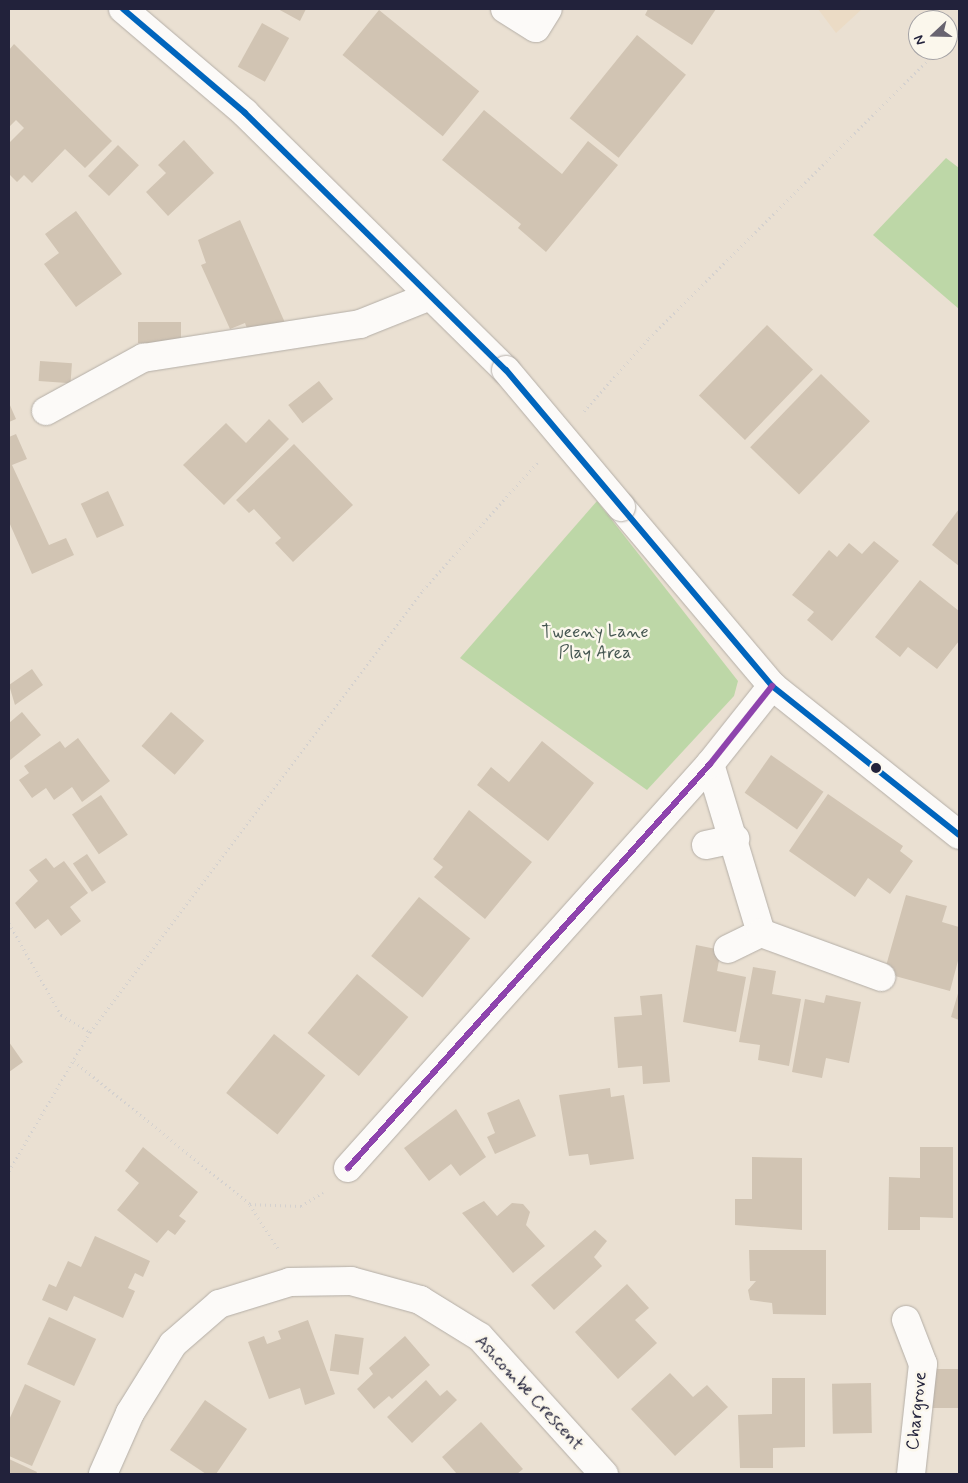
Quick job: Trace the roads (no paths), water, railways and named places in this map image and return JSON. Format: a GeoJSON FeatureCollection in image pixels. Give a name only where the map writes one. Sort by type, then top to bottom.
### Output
{"type":"FeatureCollection","features":[{"type":"Feature","properties":{"kind":"street"},"geometry":{"type":"LineString","coordinates":[[123,9],[245,114],[506,370],[772,686],[859,758],[959,835]]}},
{"type":"Feature","properties":{"kind":"street"},"geometry":{"type":"LineString","coordinates":[[505,9],[536,28],[548,9]]}},
{"type":"Feature","properties":{"kind":"street"},"geometry":{"type":"LineString","coordinates":[[46,411],[143,358],[360,324],[430,296]]}},
{"type":"Feature","properties":{"kind":"street"},"geometry":{"type":"LineString","coordinates":[[348,1168],[710,764],[772,686]]}},
{"type":"Feature","properties":{"kind":"street"},"geometry":{"type":"LineString","coordinates":[[710,764],[735,839],[761,933]]}},
{"type":"Feature","properties":{"kind":"street"},"geometry":{"type":"LineString","coordinates":[[706,845],[735,839]]}},
{"type":"Feature","properties":{"kind":"street"},"geometry":{"type":"LineString","coordinates":[[728,949],[761,933]]}},
{"type":"Feature","properties":{"kind":"street"},"geometry":{"type":"LineString","coordinates":[[761,933],[803,952],[880,977]]}},
{"type":"Feature","properties":{"kind":"street","name":"Ashcombe Crescent"},"geometry":{"type":"LineString","coordinates":[[103,1474],[130,1413],[173,1344],[219,1304],[290,1282],[351,1281],[428,1305],[480,1337],[604,1474]]}},
{"type":"Feature","properties":{"kind":"street","name":"Chargrove"},"geometry":{"type":"LineString","coordinates":[[906,1320],[923,1364],[911,1474]]}},
{"type":"Feature","properties":{"kind":"park label","name":"Tweeny Lane Play Area"},"geometry":{"type":"Point","coordinates":[595,643]}}]}
